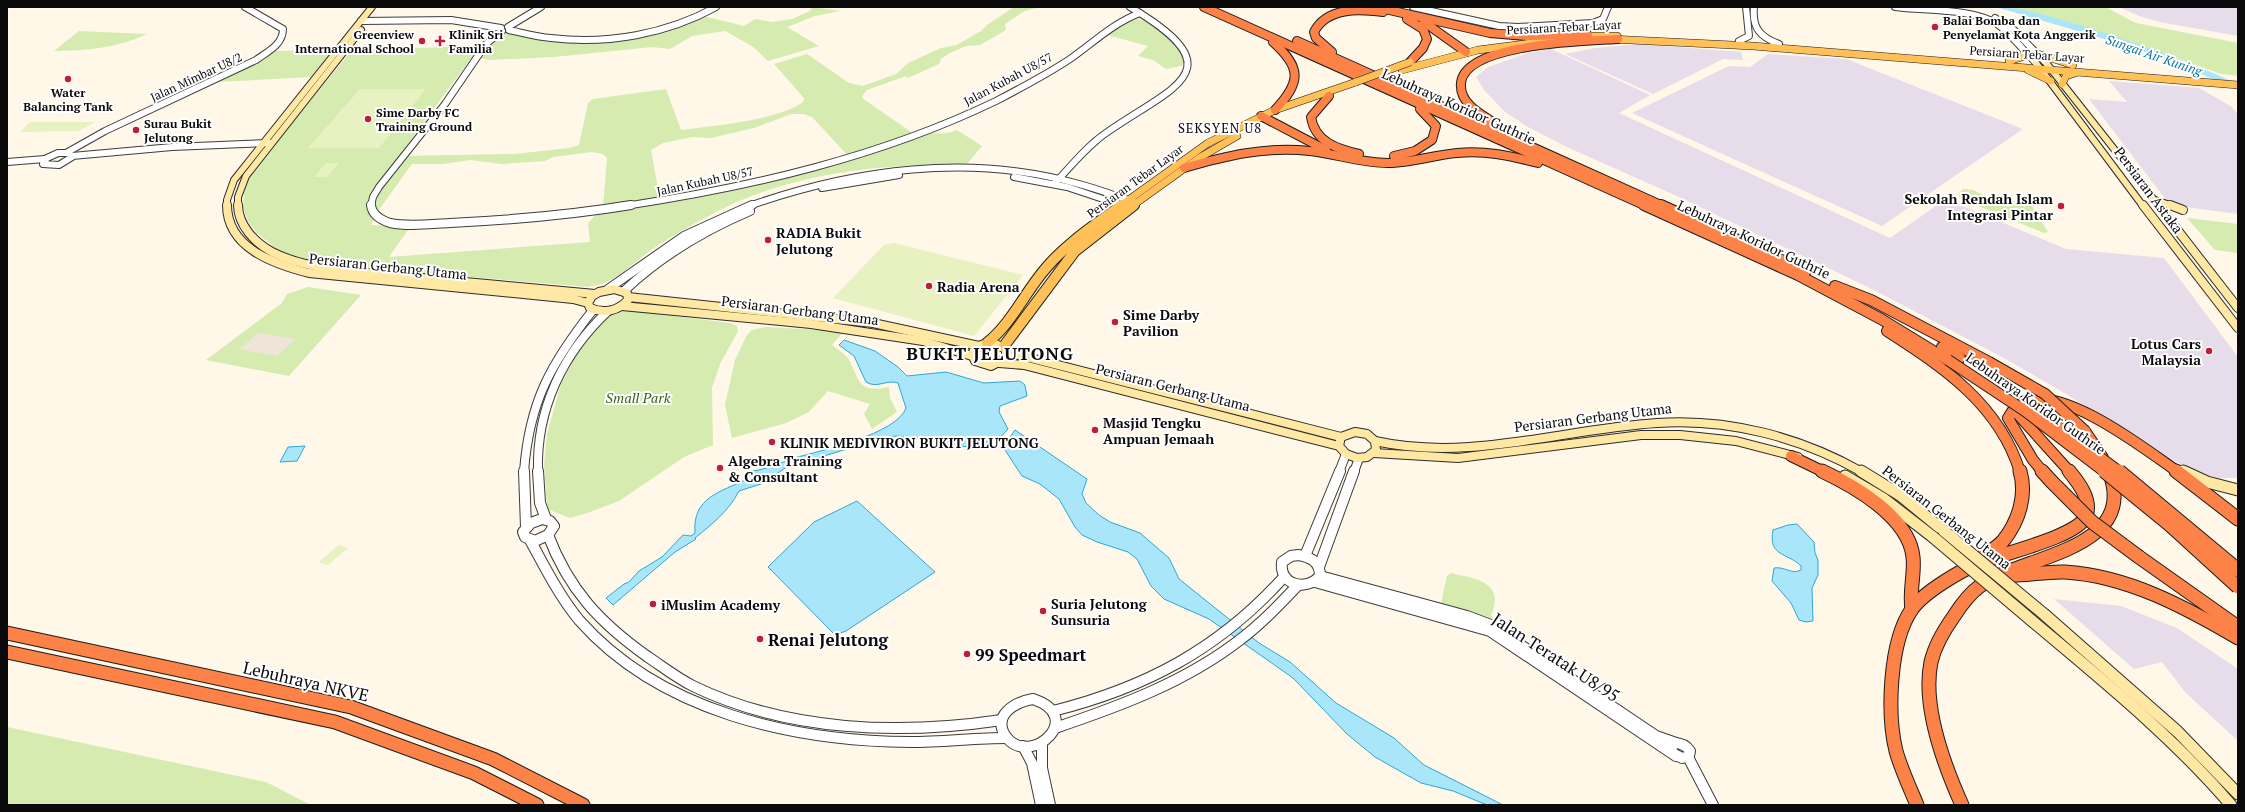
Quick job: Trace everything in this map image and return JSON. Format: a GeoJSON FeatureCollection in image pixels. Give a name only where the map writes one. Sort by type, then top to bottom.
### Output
{"type":"FeatureCollection","features":[{"type":"Feature","properties":{"kind":"highway","name":"Lebuhraya Koridor Guthrie"},"geometry":{"type":"LineString","coordinates":[[1204,7],[1816,283],[1954,359],[2095,463],[2178,531],[2238,587]]}},
{"type":"Feature","properties":{"kind":"highway","name":"Lebuhraya Koridor Guthrie"},"geometry":{"type":"LineString","coordinates":[[1220,7],[1769,253],[1835,286],[2052,421],[2118,469],[2238,570]]}},
{"type":"Feature","properties":{"kind":"highway"},"geometry":{"type":"LineString","coordinates":[[1376,7],[1397,10],[1415,17],[1464,29],[1507,36],[1588,35]]}},
{"type":"Feature","properties":{"kind":"highway"},"geometry":{"type":"LineString","coordinates":[[1354,66],[1331,51],[1316,38],[1316,27],[1325,19],[1344,12],[1373,11],[1404,18],[1416,24],[1423,30],[1427,40],[1423,48],[1410,62]]}},
{"type":"Feature","properties":{"kind":"highway"},"geometry":{"type":"LineString","coordinates":[[1415,17],[1463,50]]}},
{"type":"Feature","properties":{"kind":"highway"},"geometry":{"type":"LineString","coordinates":[[1261,33],[1282,50],[1291,61],[1296,72],[1296,81],[1292,91],[1275,110]]}},
{"type":"Feature","properties":{"kind":"highway"},"geometry":{"type":"LineString","coordinates":[[1544,151],[1476,112],[1465,100],[1460,90],[1464,73],[1471,65],[1482,59],[1515,50],[1564,43],[1618,40]]}},
{"type":"Feature","properties":{"kind":"highway"},"geometry":{"type":"LineString","coordinates":[[1329,96],[1312,117],[1314,130],[1320,137],[1337,147],[1353,152],[1376,156],[1391,156],[1418,150],[1429,144],[1434,138],[1436,126],[1432,120],[1424,111],[1408,100]]}},
{"type":"Feature","properties":{"kind":"highway"},"geometry":{"type":"LineString","coordinates":[[1265,118],[1339,157]]}},
{"type":"Feature","properties":{"kind":"highway"},"geometry":{"type":"LineString","coordinates":[[1184,168],[1219,157],[1257,150],[1309,151],[1367,162],[1390,163],[1457,153],[1482,153],[1510,156],[1588,180]]}},
{"type":"Feature","properties":{"kind":"highway"},"geometry":{"type":"LineString","coordinates":[[1816,283],[1842,303],[1893,335],[1956,378],[1983,406],[2004,431],[2018,462],[2024,495],[2020,511],[2010,531],[2002,542],[1981,558],[1979,563]]}},
{"type":"Feature","properties":{"kind":"highway"},"geometry":{"type":"LineString","coordinates":[[1835,286],[1871,300],[1989,362],[2044,394],[2085,431],[2101,454],[2112,479],[2114,497],[2108,521],[2096,534],[2068,550],[2000,574],[1982,585],[1963,603],[1943,630],[1930,668],[1932,706],[1941,754],[1962,805]]}},
{"type":"Feature","properties":{"kind":"highway"},"geometry":{"type":"LineString","coordinates":[[2238,519],[2206,491],[2159,458],[2091,415],[2069,404],[2049,400],[2031,400],[2022,402],[2008,418],[2033,460],[2076,508],[2111,539],[2238,627]]}},
{"type":"Feature","properties":{"kind":"highway"},"geometry":{"type":"LineString","coordinates":[[1912,609],[1944,581],[1979,563],[2062,535],[2087,515],[2088,505],[2081,484],[2028,430],[2014,410]]}},
{"type":"Feature","properties":{"kind":"highway"},"geometry":{"type":"LineString","coordinates":[[1792,456],[1826,472],[1863,494],[1896,522],[1912,551],[1912,609],[1898,640],[1890,694],[1896,751],[1917,805]]}},
{"type":"Feature","properties":{"kind":"highway"},"geometry":{"type":"LineString","coordinates":[[2000,574],[2026,576],[2063,572],[2112,580],[2166,600],[2238,638]]}},
{"type":"Feature","properties":{"kind":"highway","name":"Lebuhraya NKVE"},"geometry":{"type":"LineString","coordinates":[[7,634],[351,707],[493,759],[583,805]]}},
{"type":"Feature","properties":{"kind":"highway"},"geometry":{"type":"LineString","coordinates":[[7,652],[335,722],[418,751],[474,773],[537,805]]}},
{"type":"Feature","properties":{"kind":"main road","name":"Persiaran Gerbang Utama"},"geometry":{"type":"LineString","coordinates":[[365,21],[372,7]]}},
{"type":"Feature","properties":{"kind":"main road","name":"Persiaran Gerbang Utama"},"geometry":{"type":"LineString","coordinates":[[379,7],[365,21],[230,187],[226,201],[226,215],[231,228],[245,246],[268,260],[298,270],[336,277],[573,300],[608,311],[622,306],[811,324],[923,341],[972,356],[975,361],[983,365],[999,363],[1024,365],[1340,441],[1355,432],[1367,434],[1375,441],[1405,447],[1447,449],[1659,422],[1694,422],[1732,427],[1803,445],[1848,465],[1895,492],[1944,531],[2045,615],[2178,732],[2238,794]]}},
{"type":"Feature","properties":{"kind":"main road","name":"Persiaran Tebar Layar"},"geometry":{"type":"LineString","coordinates":[[983,344],[998,334],[1045,269],[1062,250],[1129,204],[1265,118],[1275,110],[1410,62],[1463,50],[1515,40],[1588,35],[1679,37],[2009,61],[2212,82],[2237,80]]}},
{"type":"Feature","properties":{"kind":"main road","name":"Persiaran Tebar Layar"},"geometry":{"type":"LineString","coordinates":[[1006,349],[1068,259],[1129,204],[1208,143],[1265,118],[1463,50],[1535,41],[1618,40],[1753,46],[2002,64],[2038,65]]}},
{"type":"Feature","properties":{"kind":"main road"},"geometry":{"type":"LineString","coordinates":[[2009,61],[2022,57],[2026,52]]}},
{"type":"Feature","properties":{"kind":"main road"},"geometry":{"type":"LineString","coordinates":[[2038,54],[2082,69]]}},
{"type":"Feature","properties":{"kind":"main road"},"geometry":{"type":"LineString","coordinates":[[2002,64],[2034,72],[2051,81]]}},
{"type":"Feature","properties":{"kind":"main road","name":"Persiaran Astaka"},"geometry":{"type":"LineString","coordinates":[[2038,65],[2134,195],[2228,312],[2238,328]]}},
{"type":"Feature","properties":{"kind":"main road","name":"Persiaran Astaka"},"geometry":{"type":"LineString","coordinates":[[2048,66],[2236,305]]}},
{"type":"Feature","properties":{"kind":"main road","name":"Persiaran Tebar Layar"},"geometry":{"type":"LineString","coordinates":[[2082,69],[2200,76],[2237,80]]}},
{"type":"Feature","properties":{"kind":"main road"},"geometry":{"type":"LineString","coordinates":[[2062,84],[2066,76],[2082,69]]}},
{"type":"Feature","properties":{"kind":"main road"},"geometry":{"type":"LineString","coordinates":[[2094,139],[2114,149]]}},
{"type":"Feature","properties":{"kind":"main road","name":"Persiaran Gerbang Utama"},"geometry":{"type":"LineString","coordinates":[[264,146],[243,180],[238,197],[238,216],[244,227],[259,243],[272,252],[301,263],[335,270],[595,294],[608,289],[643,300],[873,323],[1006,349],[1014,355],[1340,441]]}},
{"type":"Feature","properties":{"kind":"main road"},"geometry":{"type":"LineString","coordinates":[[2134,195],[2157,206],[2184,211],[2174,214],[2169,219]]}},
{"type":"Feature","properties":{"kind":"main road"},"geometry":{"type":"LineString","coordinates":[[2152,218],[2157,206]]}},
{"type":"Feature","properties":{"kind":"main road"},"geometry":{"type":"LineString","coordinates":[[591,306],[595,294]]}},
{"type":"Feature","properties":{"kind":"main road"},"geometry":{"type":"LineString","coordinates":[[622,306],[626,294]]}},
{"type":"Feature","properties":{"kind":"main road"},"geometry":{"type":"LineString","coordinates":[[2228,312],[2236,305]]}},
{"type":"Feature","properties":{"kind":"main road"},"geometry":{"type":"LineString","coordinates":[[972,356],[972,352],[983,344]]}},
{"type":"Feature","properties":{"kind":"main road"},"geometry":{"type":"LineString","coordinates":[[999,363],[1006,358],[1006,349]]}},
{"type":"Feature","properties":{"kind":"main road","name":"Persiaran Gerbang Utama"},"geometry":{"type":"LineString","coordinates":[[1359,458],[1374,453],[1458,458],[1641,435],[1680,435],[1736,441],[1808,460],[1850,478],[1884,499],[1933,536],[2168,736],[2231,805]]}},
{"type":"Feature","properties":{"kind":"main road"},"geometry":{"type":"LineString","coordinates":[[1340,441],[1346,454],[1359,458]]}},
{"type":"Feature","properties":{"kind":"main road"},"geometry":{"type":"LineString","coordinates":[[1374,453],[1376,450],[1375,441]]}},
{"type":"Feature","properties":{"kind":"main road"},"geometry":{"type":"LineString","coordinates":[[2159,458],[2199,479],[2238,490]]}},
{"type":"Feature","properties":{"kind":"street","name":"Jalan Mimbar U8/2"},"geometry":{"type":"LineString","coordinates":[[69,156],[112,128],[237,70],[271,51],[282,39],[282,29],[274,22],[245,7]]}},
{"type":"Feature","properties":{"kind":"street"},"geometry":{"type":"LineString","coordinates":[[365,21],[451,20],[501,30],[508,28],[541,7]]}},
{"type":"Feature","properties":{"kind":"street"},"geometry":{"type":"LineString","coordinates":[[508,28],[556,39],[609,38],[667,27],[702,15],[716,7]]}},
{"type":"Feature","properties":{"kind":"street"},"geometry":{"type":"LineString","coordinates":[[1056,182],[1097,140],[1159,100],[1177,85],[1186,74],[1187,61],[1180,44],[1168,32],[1130,7]]}},
{"type":"Feature","properties":{"kind":"street"},"geometry":{"type":"LineString","coordinates":[[1413,7],[1499,26],[1518,27],[1594,23],[1603,19],[1608,7]]}},
{"type":"Feature","properties":{"kind":"street"},"geometry":{"type":"LineString","coordinates":[[1739,41],[1750,36],[1746,21],[1746,7]]}},
{"type":"Feature","properties":{"kind":"street"},"geometry":{"type":"LineString","coordinates":[[1754,7],[1753,22],[1758,33],[1762,37],[1779,44]]}},
{"type":"Feature","properties":{"kind":"street"},"geometry":{"type":"LineString","coordinates":[[1895,7],[1984,18],[1997,24],[2038,65]]}},
{"type":"Feature","properties":{"kind":"street"},"geometry":{"type":"LineString","coordinates":[[1914,7],[1972,12],[1992,16],[2013,29],[2048,66]]}},
{"type":"Feature","properties":{"kind":"street","name":"Jalan Kubah U8/57"},"geometry":{"type":"LineString","coordinates":[[501,30],[486,44],[445,104],[378,187],[371,200],[374,214],[383,220],[411,224],[467,223],[586,212],[666,200],[821,165],[905,139],[990,103],[1066,61],[1120,21],[1140,13]]}},
{"type":"Feature","properties":{"kind":"street"},"geometry":{"type":"LineString","coordinates":[[7,167],[44,162],[69,156],[155,153],[264,146]]}},
{"type":"Feature","properties":{"kind":"street"},"geometry":{"type":"LineString","coordinates":[[7,162],[44,162],[55,166],[69,156]]}},
{"type":"Feature","properties":{"kind":"street"},"geometry":{"type":"LineString","coordinates":[[608,289],[669,244],[709,223],[756,203],[828,181],[885,171],[952,168],[1010,171],[1056,182],[1129,204]]}},
{"type":"Feature","properties":{"kind":"street"},"geometry":{"type":"LineString","coordinates":[[626,294],[659,260],[689,240],[748,212],[810,191],[860,180],[916,173],[999,175],[1056,182]]}},
{"type":"Feature","properties":{"kind":"street"},"geometry":{"type":"LineString","coordinates":[[591,306],[553,365],[532,414],[526,449],[524,483],[528,512],[526,527],[523,535],[530,540],[558,589],[587,629],[612,651],[666,688],[713,710],[754,723],[798,732],[840,738],[911,742],[973,737],[1007,738],[1023,746],[1042,743],[1048,739],[1055,728],[1056,722],[1053,711],[1042,701],[1025,700],[1010,707],[1002,720],[1001,726],[1007,738]]}},
{"type":"Feature","properties":{"kind":"street"},"geometry":{"type":"LineString","coordinates":[[530,540],[540,540],[548,535],[554,526],[546,520],[541,510],[537,473],[538,444],[544,413],[563,366],[583,336],[608,311]]}},
{"type":"Feature","properties":{"kind":"street"},"geometry":{"type":"LineString","coordinates":[[1305,556],[1310,547],[1346,454]]}},
{"type":"Feature","properties":{"kind":"street"},"geometry":{"type":"LineString","coordinates":[[1318,575],[1311,558],[1305,556],[1291,556],[1286,558],[1280,567],[1283,578],[1298,585],[1304,586],[1318,575],[1359,458]]}},
{"type":"Feature","properties":{"kind":"street"},"geometry":{"type":"LineString","coordinates":[[526,527],[533,522],[546,520]]}},
{"type":"Feature","properties":{"kind":"street"},"geometry":{"type":"LineString","coordinates":[[548,535],[565,575],[592,611],[615,634],[629,645],[695,687],[759,709],[852,726],[896,729],[939,728],[1002,720]]}},
{"type":"Feature","properties":{"kind":"street","name":"Jalan Teratak U8/95"},"geometry":{"type":"LineString","coordinates":[[1318,575],[1467,616],[1491,625],[1656,736],[1676,743]]}},
{"type":"Feature","properties":{"kind":"street","name":"Jalan Teratak U8/95"},"geometry":{"type":"LineString","coordinates":[[1318,575],[1490,631],[1676,756]]}},
{"type":"Feature","properties":{"kind":"street"},"geometry":{"type":"LineString","coordinates":[[1053,711],[1075,706],[1144,680],[1206,647],[1248,614],[1283,578]]}},
{"type":"Feature","properties":{"kind":"street"},"geometry":{"type":"LineString","coordinates":[[1055,728],[1123,704],[1192,671],[1217,656],[1259,623],[1298,585]]}},
{"type":"Feature","properties":{"kind":"street"},"geometry":{"type":"LineString","coordinates":[[1042,743],[1042,768],[1050,805]]}},
{"type":"Feature","properties":{"kind":"street"},"geometry":{"type":"LineString","coordinates":[[1688,757],[1682,758],[1676,756],[1671,749],[1672,744],[1682,744],[1688,748],[1690,753],[1688,757],[1713,805]]}},
{"type":"Feature","properties":{"kind":"street"},"geometry":{"type":"LineString","coordinates":[[1023,746],[1032,763],[1041,805]]}},
{"type":"Feature","properties":{"kind":"shaded area"},"geometry":{"type":"Polygon","coordinates":[[[2119,7],[2238,7],[2238,36],[2160,22],[2139,16],[2119,7]]]}},
{"type":"Feature","properties":{"kind":"shaded area"},"geometry":{"type":"Polygon","coordinates":[[[1639,44],[1741,52],[1743,60],[1723,59],[1653,94],[1565,54],[1595,48],[1639,44]]]}},
{"type":"Feature","properties":{"kind":"shaded area"},"geometry":{"type":"Polygon","coordinates":[[[1551,49],[1650,95],[1619,113],[1890,238],[1946,199],[2066,249],[2164,258],[2238,357],[2238,478],[2218,478],[2192,470],[2159,453],[2063,392],[2002,357],[1872,289],[1679,197],[1569,148],[1528,127],[1505,112],[1484,90],[1476,77],[1488,67],[1528,53],[1551,49]]]}},
{"type":"Feature","properties":{"kind":"shaded area"},"geometry":{"type":"Polygon","coordinates":[[[1768,54],[1846,59],[2023,129],[1882,226],[1632,113],[1729,66],[1750,67],[1768,54]]]}},
{"type":"Feature","properties":{"kind":"shaded area"},"geometry":{"type":"Polygon","coordinates":[[[2109,81],[2199,88],[2232,107],[2238,115],[2238,214],[2170,205],[2089,99],[2127,102],[2109,81]]]}},
{"type":"Feature","properties":{"kind":"shaded area"},"geometry":{"type":"Polygon","coordinates":[[[258,333],[296,339],[277,356],[239,349],[258,333]]]}},
{"type":"Feature","properties":{"kind":"shaded area"},"geometry":{"type":"Polygon","coordinates":[[[2054,599],[2121,606],[2177,628],[2238,669],[2238,741],[2185,692],[2162,662],[2134,669],[2054,599]]]}},
{"type":"Feature","properties":{"kind":"green space"},"geometry":{"type":"Polygon","coordinates":[[[812,7],[840,11],[815,16],[787,27],[819,46],[768,61],[752,46],[725,31],[692,36],[670,49],[652,47],[554,57],[490,60],[479,58],[490,41],[508,33],[609,40],[703,16],[744,26],[755,19],[772,22],[792,19],[810,11],[812,7]]]}},
{"type":"Feature","properties":{"kind":"green space"},"geometry":{"type":"Polygon","coordinates":[[[1014,7],[1040,7],[1025,11],[1005,24],[1006,30],[980,45],[966,46],[948,54],[941,59],[939,64],[908,78],[906,76],[867,90],[862,98],[917,136],[923,134],[946,133],[957,130],[982,146],[967,164],[933,164],[866,169],[799,181],[767,191],[736,203],[684,229],[657,246],[615,278],[602,284],[588,287],[354,267],[318,262],[279,251],[257,233],[248,221],[243,208],[244,193],[251,174],[352,50],[480,46],[399,156],[514,154],[569,148],[579,145],[588,103],[593,99],[666,89],[681,130],[762,118],[792,108],[803,102],[804,98],[774,64],[807,54],[849,83],[863,86],[896,74],[908,63],[941,48],[957,45],[981,31],[987,25],[1014,7]],[[791,114],[754,128],[711,138],[692,137],[663,143],[651,150],[661,204],[784,178],[851,159],[812,117],[803,114],[791,114]],[[592,152],[553,157],[545,161],[501,164],[471,160],[443,164],[412,164],[378,211],[371,225],[410,227],[389,257],[590,242],[588,223],[603,207],[607,158],[603,154],[592,152]]]}},
{"type":"Feature","properties":{"kind":"green space"},"geometry":{"type":"Polygon","coordinates":[[[2008,7],[2105,7],[2136,23],[2238,43],[2238,76],[2221,74],[2169,55],[2008,7]]]}},
{"type":"Feature","properties":{"kind":"green space"},"geometry":{"type":"Polygon","coordinates":[[[1138,19],[1153,22],[1182,51],[1185,65],[1166,69],[1153,60],[1138,56],[1148,46],[1107,35],[1122,24],[1138,19]]]}},
{"type":"Feature","properties":{"kind":"green space"},"geometry":{"type":"Polygon","coordinates":[[[79,31],[147,34],[113,46],[54,51],[79,31]]]}},
{"type":"Feature","properties":{"kind":"green space"},"geometry":{"type":"Polygon","coordinates":[[[332,50],[311,77],[217,82],[274,51],[332,50]]]}},
{"type":"Feature","properties":{"kind":"green space","name":"Sime Darby FC Training Ground"},"geometry":{"type":"Polygon","coordinates":[[[360,89],[426,89],[379,148],[308,148],[360,89]]]}},
{"type":"Feature","properties":{"kind":"green space"},"geometry":{"type":"Polygon","coordinates":[[[30,122],[95,122],[78,131],[20,132],[30,122]]]}},
{"type":"Feature","properties":{"kind":"green space"},"geometry":{"type":"Polygon","coordinates":[[[326,163],[339,163],[327,177],[314,177],[326,163]]]}},
{"type":"Feature","properties":{"kind":"green space"},"geometry":{"type":"Polygon","coordinates":[[[1963,189],[1973,190],[1992,199],[2030,203],[2048,232],[2044,233],[1961,199],[1958,194],[1963,189]]]}},
{"type":"Feature","properties":{"kind":"green space"},"geometry":{"type":"Polygon","coordinates":[[[2187,218],[2238,224],[2238,253],[2215,250],[2187,218]]]}},
{"type":"Feature","properties":{"kind":"green space","name":"Radia Arena"},"geometry":{"type":"Polygon","coordinates":[[[894,243],[1023,275],[974,336],[833,298],[884,245],[894,243]]]}},
{"type":"Feature","properties":{"kind":"green space"},"geometry":{"type":"Polygon","coordinates":[[[308,287],[361,295],[289,376],[206,360],[282,303],[287,294],[308,287]]]}},
{"type":"Feature","properties":{"kind":"green space","name":"Small Park"},"geometry":{"type":"Polygon","coordinates":[[[627,310],[730,323],[737,326],[738,331],[720,364],[712,388],[713,445],[684,457],[619,501],[570,518],[547,509],[544,464],[547,434],[561,384],[575,356],[588,337],[609,314],[627,310]]]}},
{"type":"Feature","properties":{"kind":"green space"},"geometry":{"type":"Polygon","coordinates":[[[765,327],[844,331],[832,345],[848,358],[858,380],[865,387],[889,387],[890,398],[897,412],[872,429],[864,414],[870,404],[828,391],[809,412],[786,423],[732,438],[725,405],[735,360],[747,335],[752,330],[765,327]]]}},
{"type":"Feature","properties":{"kind":"green space"},"geometry":{"type":"Polygon","coordinates":[[[339,545],[348,548],[328,565],[319,562],[339,545]]]}},
{"type":"Feature","properties":{"kind":"green space"},"geometry":{"type":"Polygon","coordinates":[[[1451,573],[1478,580],[1490,587],[1495,599],[1491,618],[1441,603],[1447,576],[1451,573]]]}},
{"type":"Feature","properties":{"kind":"green space"},"geometry":{"type":"Polygon","coordinates":[[[7,727],[266,782],[311,805],[7,805],[7,727]]]}},
{"type":"Feature","properties":{"kind":"water"},"geometry":{"type":"Polygon","coordinates":[[[844,340],[875,351],[898,367],[907,376],[946,372],[984,383],[1020,381],[1025,385],[1027,396],[1000,406],[999,412],[1008,429],[1000,438],[976,446],[957,447],[920,438],[896,436],[876,440],[785,468],[764,483],[739,491],[725,511],[695,538],[696,539],[675,552],[613,605],[606,598],[624,584],[629,582],[639,571],[662,557],[683,535],[691,536],[695,533],[695,521],[698,511],[710,497],[747,479],[747,476],[753,471],[856,440],[888,426],[900,417],[906,408],[898,383],[890,382],[874,385],[866,382],[854,356],[839,345],[844,340]]]}},
{"type":"Feature","properties":{"kind":"water"},"geometry":{"type":"Polygon","coordinates":[[[1015,430],[1087,479],[1082,494],[1086,503],[1099,515],[1110,522],[1140,533],[1169,558],[1179,579],[1259,643],[1290,662],[1336,703],[1394,738],[1424,765],[1503,805],[1487,805],[1453,791],[1421,783],[1375,757],[1347,734],[1293,678],[1209,619],[1164,599],[1151,586],[1137,559],[1128,552],[1097,542],[1082,535],[1075,527],[1059,499],[1040,484],[1022,476],[1001,444],[1008,440],[1015,430]]]}},
{"type":"Feature","properties":{"kind":"water"},"geometry":{"type":"Polygon","coordinates":[[[305,446],[297,461],[280,462],[288,447],[305,446]]]}},
{"type":"Feature","properties":{"kind":"water"},"geometry":{"type":"Polygon","coordinates":[[[857,501],[935,572],[846,631],[835,635],[768,567],[814,522],[857,501]]]}},
{"type":"Feature","properties":{"kind":"water"},"geometry":{"type":"Polygon","coordinates":[[[1797,524],[1814,542],[1815,553],[1818,560],[1818,575],[1812,588],[1813,621],[1806,622],[1799,620],[1791,603],[1772,581],[1774,568],[1781,568],[1794,572],[1801,570],[1801,566],[1796,562],[1776,550],[1772,539],[1773,530],[1788,525],[1797,524]]]}},
{"type":"Feature","properties":{"kind":"waterway","name":"Sungai Air Kuning"},"geometry":{"type":"LineString","coordinates":[[2000,7],[2091,31],[2151,51],[2181,62],[2238,87]]}},
{"type":"Feature","properties":{"kind":"place","name":"Balai Bomba dan Penyelamat Kota Anggerik"},"geometry":{"type":"Point","coordinates":[1935,27]}},
{"type":"Feature","properties":{"kind":"place","name":"Greenview International School"},"geometry":{"type":"Point","coordinates":[422,41]}},
{"type":"Feature","properties":{"kind":"place","name":"Klinik Sri Familia"},"geometry":{"type":"Point","coordinates":[440,41]}},
{"type":"Feature","properties":{"kind":"place","name":"Water Balancing Tank"},"geometry":{"type":"Point","coordinates":[68,79]}},
{"type":"Feature","properties":{"kind":"place","name":"Sime Darby FC Training Ground"},"geometry":{"type":"Point","coordinates":[368,119]}},
{"type":"Feature","properties":{"kind":"place","name":"Surau Bukit Jelutong"},"geometry":{"type":"Point","coordinates":[136,130]}},
{"type":"Feature","properties":{"kind":"place","name":"Sekolah Rendah Islam Integrasi Pintar"},"geometry":{"type":"Point","coordinates":[2061,206]}},
{"type":"Feature","properties":{"kind":"place","name":"RADIA Bukit Jelutong"},"geometry":{"type":"Point","coordinates":[768,240]}},
{"type":"Feature","properties":{"kind":"place","name":"Radia Arena"},"geometry":{"type":"Point","coordinates":[929,286]}},
{"type":"Feature","properties":{"kind":"place","name":"Sime Darby Pavilion"},"geometry":{"type":"Point","coordinates":[1115,322]}},
{"type":"Feature","properties":{"kind":"place","name":"Lotus Cars Malaysia"},"geometry":{"type":"Point","coordinates":[2209,351]}},
{"type":"Feature","properties":{"kind":"place","name":"Masjid Tengku Ampuan Jemaah"},"geometry":{"type":"Point","coordinates":[1095,430]}},
{"type":"Feature","properties":{"kind":"place","name":"KLINIK MEDIVIRON BUKIT JELUTONG"},"geometry":{"type":"Point","coordinates":[772,442]}},
{"type":"Feature","properties":{"kind":"place","name":"Algebra Training & Consultant"},"geometry":{"type":"Point","coordinates":[720,468]}},
{"type":"Feature","properties":{"kind":"place","name":"iMuslim Academy"},"geometry":{"type":"Point","coordinates":[653,604]}},
{"type":"Feature","properties":{"kind":"place","name":"Suria Jelutong Sunsuria"},"geometry":{"type":"Point","coordinates":[1043,611]}},
{"type":"Feature","properties":{"kind":"place","name":"Renai Jelutong"},"geometry":{"type":"Point","coordinates":[760,639]}},
{"type":"Feature","properties":{"kind":"place","name":"99 Speedmart"},"geometry":{"type":"Point","coordinates":[967,654]}},
{"type":"Feature","properties":{"kind":"district","name":"SEKSYEN U8"},"geometry":{"type":"Point","coordinates":[1220,128]}},
{"type":"Feature","properties":{"kind":"district","name":"BUKIT JELUTONG"},"geometry":{"type":"Point","coordinates":[990,353]}}]}
